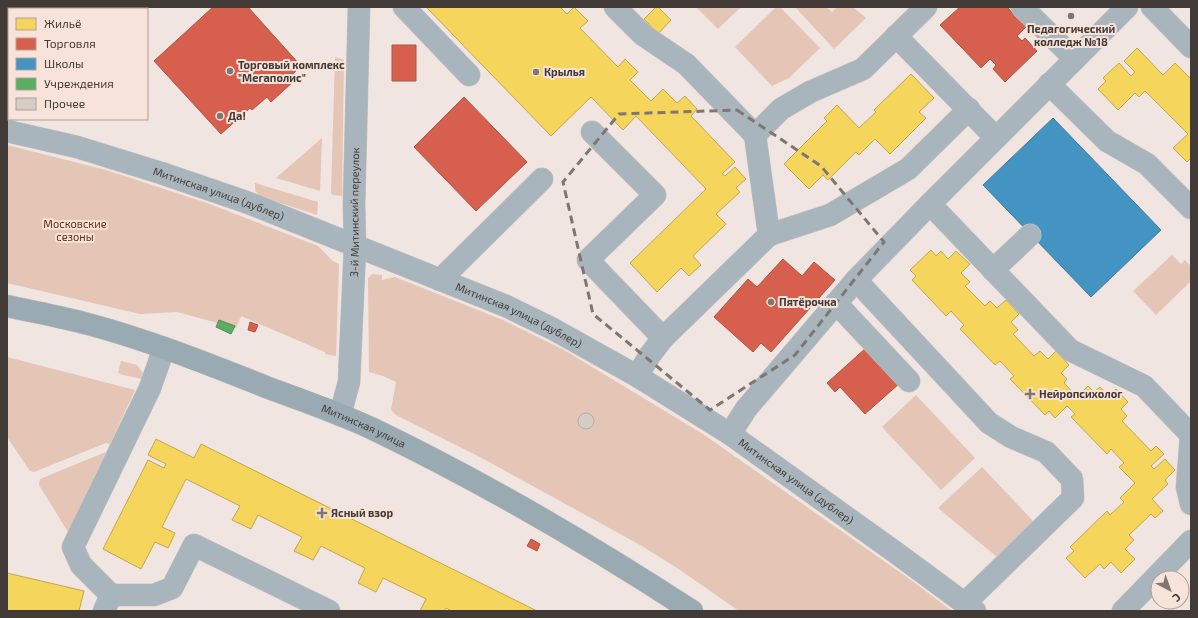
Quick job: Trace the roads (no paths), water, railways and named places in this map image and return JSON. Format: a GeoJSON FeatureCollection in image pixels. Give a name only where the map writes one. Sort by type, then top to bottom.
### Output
{"type":"FeatureCollection","features":[{"type":"Feature","properties":{"kind":"main road","name":"Митинская улица"},"geometry":{"type":"LineString","coordinates":[[7,306],[88,324],[164,348],[214,366],[372,429],[471,478],[624,567],[692,611]]}},
{"type":"Feature","properties":{"kind":"street","name":"3-й Митинский переулок"},"geometry":{"type":"LineString","coordinates":[[340,416],[349,382],[355,246],[354,204],[359,7]]}},
{"type":"Feature","properties":{"kind":"street"},"geometry":{"type":"LineString","coordinates":[[404,7],[469,75]]}},
{"type":"Feature","properties":{"kind":"street"},"geometry":{"type":"LineString","coordinates":[[615,7],[643,35],[686,64],[756,135],[769,235]]}},
{"type":"Feature","properties":{"kind":"street"},"geometry":{"type":"LineString","coordinates":[[756,135],[781,109],[810,92],[862,69],[926,7]]}},
{"type":"Feature","properties":{"kind":"street"},"geometry":{"type":"LineString","coordinates":[[1022,7],[1075,59]]}},
{"type":"Feature","properties":{"kind":"street"},"geometry":{"type":"LineString","coordinates":[[1152,7],[1191,48]]}},
{"type":"Feature","properties":{"kind":"street"},"geometry":{"type":"LineString","coordinates":[[730,434],[746,408],[856,280],[1075,59],[1121,9]]}},
{"type":"Feature","properties":{"kind":"street"},"geometry":{"type":"LineString","coordinates":[[896,36],[996,138]]}},
{"type":"Feature","properties":{"kind":"street"},"geometry":{"type":"LineString","coordinates":[[1050,84],[1107,141],[1148,164],[1191,208]]}},
{"type":"Feature","properties":{"kind":"street"},"geometry":{"type":"LineString","coordinates":[[637,376],[663,338],[769,235],[830,215],[908,169],[969,109]]}},
{"type":"Feature","properties":{"kind":"street","name":"Митинская улица (дублер)"},"geometry":{"type":"LineString","coordinates":[[12,127],[161,173],[246,202],[506,306],[547,326],[637,376],[730,434],[970,607]]}},
{"type":"Feature","properties":{"kind":"street"},"geometry":{"type":"LineString","coordinates":[[592,132],[655,195],[588,260],[663,338]]}},
{"type":"Feature","properties":{"kind":"street"},"geometry":{"type":"LineString","coordinates":[[440,280],[542,179]]}},
{"type":"Feature","properties":{"kind":"street"},"geometry":{"type":"LineString","coordinates":[[930,204],[1070,350],[1144,386],[1191,435],[1187,486],[1191,504]]}},
{"type":"Feature","properties":{"kind":"street"},"geometry":{"type":"LineString","coordinates":[[994,270],[1030,235]]}},
{"type":"Feature","properties":{"kind":"street"},"geometry":{"type":"LineString","coordinates":[[856,280],[989,423],[1011,437],[1046,452],[1072,478],[1073,498],[970,607]]}},
{"type":"Feature","properties":{"kind":"street"},"geometry":{"type":"LineString","coordinates":[[836,303],[909,381]]}},
{"type":"Feature","properties":{"kind":"street"},"geometry":{"type":"LineString","coordinates":[[164,348],[150,388],[73,547],[81,565],[107,603],[154,595],[172,588],[194,545],[330,611]]}},
{"type":"Feature","properties":{"kind":"street"},"geometry":{"type":"LineString","coordinates":[[1123,611],[1191,541]]}},
{"type":"Feature","properties":{"kind":"place","name":"Педагогический колледж №18"},"geometry":{"type":"Point","coordinates":[1071,16]}},
{"type":"Feature","properties":{"kind":"place","name":"Торговый комплекс \"Мегаполис\""},"geometry":{"type":"Point","coordinates":[230,71]}},
{"type":"Feature","properties":{"kind":"place","name":"Крылья"},"geometry":{"type":"Point","coordinates":[536,72]}},
{"type":"Feature","properties":{"kind":"place","name":"Да!"},"geometry":{"type":"Point","coordinates":[220,116]}},
{"type":"Feature","properties":{"kind":"place","name":"Пятёрочка"},"geometry":{"type":"Point","coordinates":[771,302]}},
{"type":"Feature","properties":{"kind":"place","name":"Нейропсихолог"},"geometry":{"type":"Point","coordinates":[1030,394]}},
{"type":"Feature","properties":{"kind":"place","name":"Ясный взор"},"geometry":{"type":"Point","coordinates":[322,513]}},
{"type":"Feature","properties":{"kind":"park label","name":"Московские сезоны"},"geometry":{"type":"Point","coordinates":[75,230]}}]}
